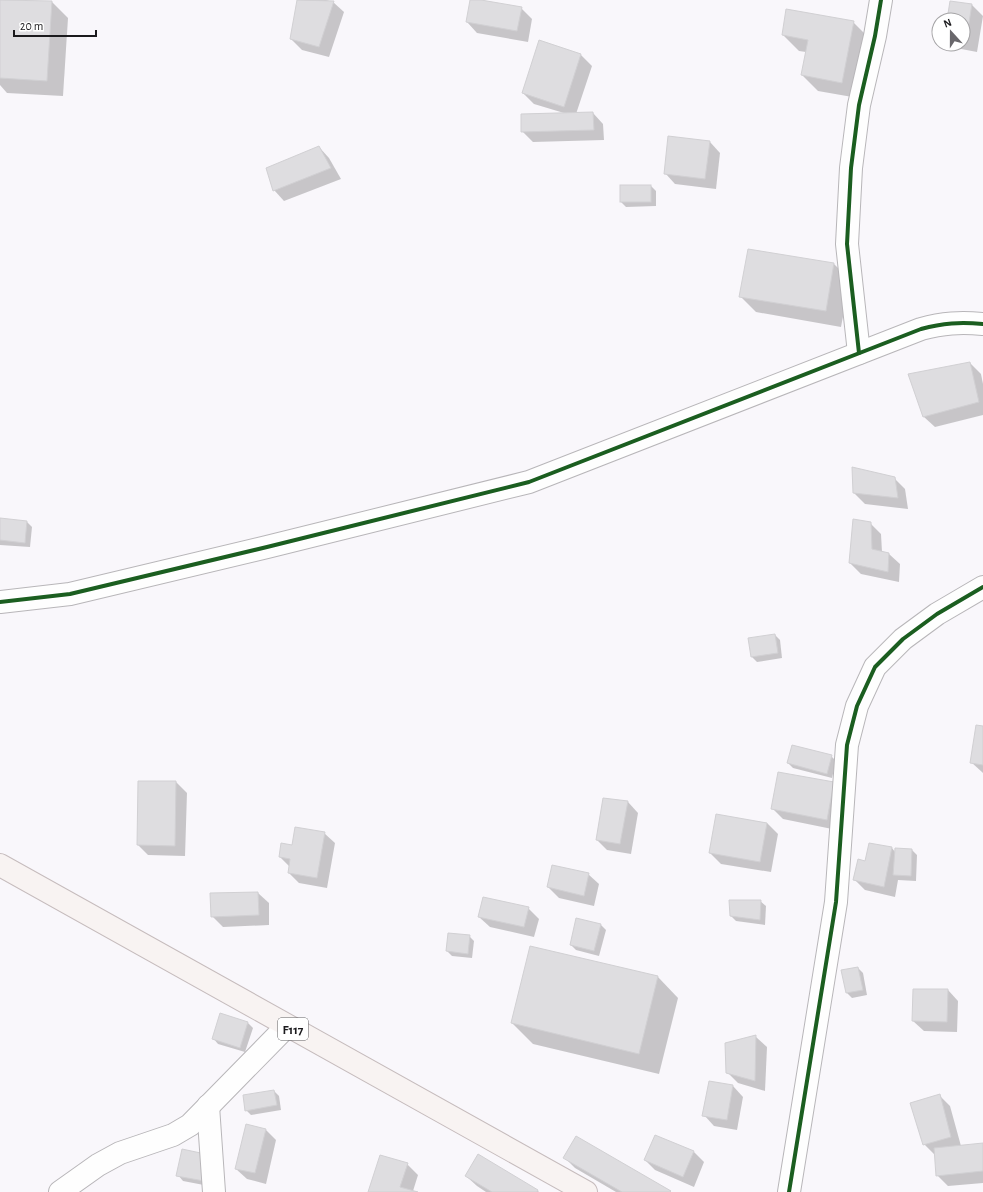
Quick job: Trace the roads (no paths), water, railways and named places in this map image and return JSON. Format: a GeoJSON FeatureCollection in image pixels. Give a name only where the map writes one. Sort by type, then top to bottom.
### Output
{"type":"FeatureCollection","features":[{"type":"Feature","properties":{"kind":"main road","name":"F117"},"geometry":{"type":"LineString","coordinates":[[0,865],[586,1192]]}},
{"type":"Feature","properties":{"kind":"street"},"geometry":{"type":"LineString","coordinates":[[859,353],[847,244],[851,168],[859,105],[881,0]]}},
{"type":"Feature","properties":{"kind":"street"},"geometry":{"type":"LineString","coordinates":[[0,602],[70,594],[267,548],[529,482],[921,329],[942,323],[964,322],[983,324]]}},
{"type":"Feature","properties":{"kind":"street"},"geometry":{"type":"LineString","coordinates":[[789,1192],[836,902],[847,746],[857,706],[875,667],[903,639],[937,614],[983,587]]}},
{"type":"Feature","properties":{"kind":"street"},"geometry":{"type":"LineString","coordinates":[[60,1192],[98,1165],[120,1153],[173,1135],[190,1125],[287,1026]]}},
{"type":"Feature","properties":{"kind":"street"},"geometry":{"type":"LineString","coordinates":[[208,1106],[214,1192]]}}]}
